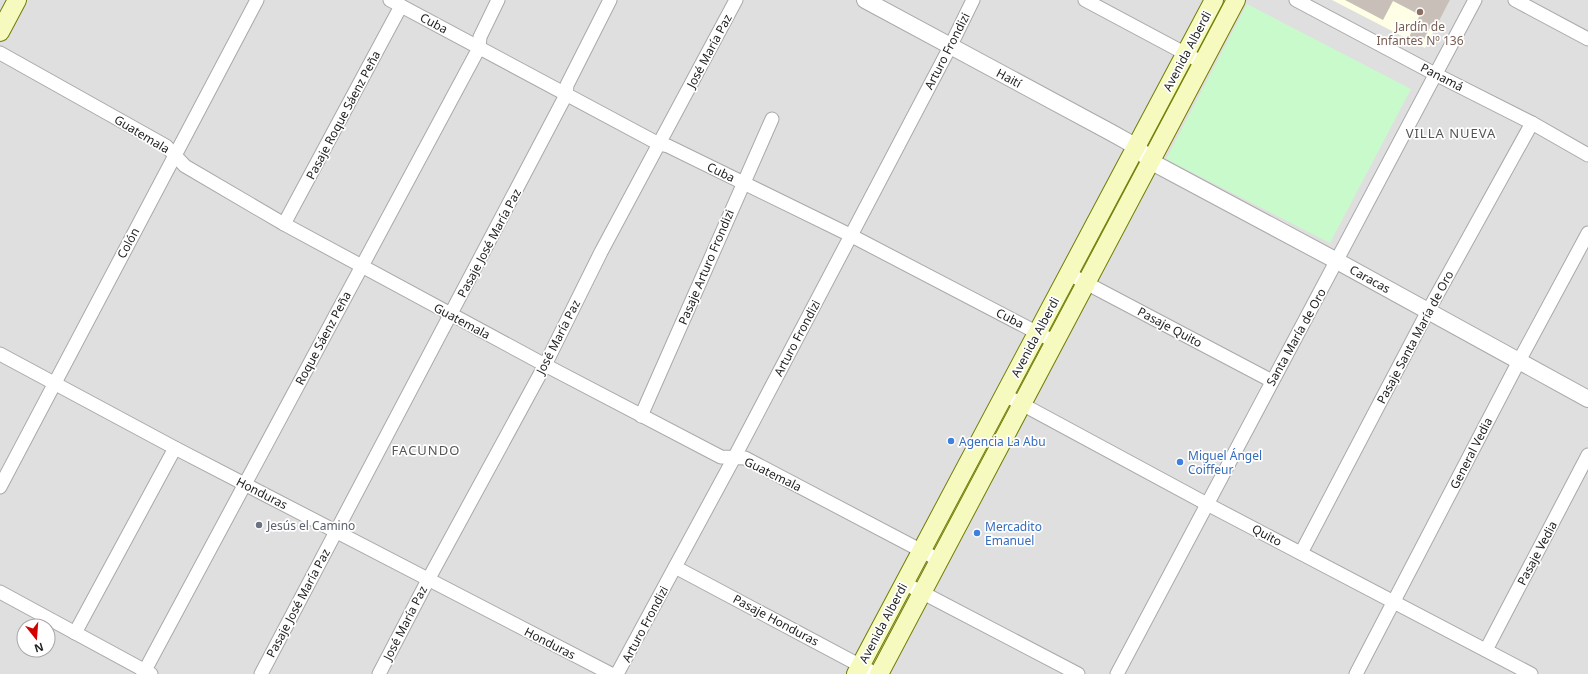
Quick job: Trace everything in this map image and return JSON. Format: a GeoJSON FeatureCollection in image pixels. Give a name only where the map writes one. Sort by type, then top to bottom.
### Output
{"type":"FeatureCollection","features":[{"type":"Feature","properties":{"kind":"main road"},"geometry":{"type":"LineString","coordinates":[[0,32],[17,0]]}},
{"type":"Feature","properties":{"kind":"main road","name":"Avenida Alberdi"},"geometry":{"type":"LineString","coordinates":[[859,670],[1214,0]]}},
{"type":"Feature","properties":{"kind":"main road","name":"Avenida Alberdi"},"geometry":{"type":"LineString","coordinates":[[877,674],[1236,0]]}},
{"type":"Feature","properties":{"kind":"street","name":"Colón"},"geometry":{"type":"LineString","coordinates":[[0,487],[257,0]]}},
{"type":"Feature","properties":{"kind":"street","name":"Cuba"},"geometry":{"type":"LineString","coordinates":[[390,0],[566,96],[659,144],[668,146],[850,236],[1054,342]]}},
{"type":"Feature","properties":{"kind":"street","name":"Roque Sáenz Peña"},"geometry":{"type":"LineString","coordinates":[[146,673],[479,48],[480,36],[498,0]]}},
{"type":"Feature","properties":{"kind":"street","name":"Pasaje José María Paz"},"geometry":{"type":"LineString","coordinates":[[260,674],[566,96],[567,85],[610,0]]}},
{"type":"Feature","properties":{"kind":"street","name":"José María Paz"},"geometry":{"type":"LineString","coordinates":[[382,673],[428,580],[545,366],[601,252],[736,0]]}},
{"type":"Feature","properties":{"kind":"street","name":"Haití"},"geometry":{"type":"LineString","coordinates":[[864,0],[1137,146],[1150,161]]}},
{"type":"Feature","properties":{"kind":"street","name":"Arturo Frondizi"},"geometry":{"type":"LineString","coordinates":[[617,674],[734,458],[950,47],[973,0]]}},
{"type":"Feature","properties":{"kind":"street"},"geometry":{"type":"LineString","coordinates":[[1085,0],[1186,53],[1202,63]]}},
{"type":"Feature","properties":{"kind":"street","name":"Panamá"},"geometry":{"type":"LineString","coordinates":[[1296,0],[1588,155]]}},
{"type":"Feature","properties":{"kind":"street","name":"Santa María de Oro"},"geometry":{"type":"LineString","coordinates":[[1116,674],[1208,504],[1475,0]]}},
{"type":"Feature","properties":{"kind":"street"},"geometry":{"type":"LineString","coordinates":[[1515,0],[1588,39]]}},
{"type":"Feature","properties":{"kind":"street","name":"Pasaje Roque Sáenz Peña"},"geometry":{"type":"LineString","coordinates":[[284,224],[402,6]]}},
{"type":"Feature","properties":{"kind":"street","name":"Guatemala"},"geometry":{"type":"LineString","coordinates":[[0,53],[166,146],[185,166],[284,224],[545,366],[721,457],[745,458],[939,560]]}},
{"type":"Feature","properties":{"kind":"street","name":"Pasaje Arturo Frondizi"},"geometry":{"type":"LineString","coordinates":[[641,416],[742,183],[772,119]]}},
{"type":"Feature","properties":{"kind":"street","name":"Pasaje Santa María de Oro"},"geometry":{"type":"LineString","coordinates":[[1301,553],[1428,311],[1532,124]]}},
{"type":"Feature","properties":{"kind":"street","name":"Caracas"},"geometry":{"type":"LineString","coordinates":[[1150,161],[1337,261],[1588,399]]}},
{"type":"Feature","properties":{"kind":"street","name":"General Vedia"},"geometry":{"type":"LineString","coordinates":[[1356,674],[1519,361],[1583,256],[1588,234]]}},
{"type":"Feature","properties":{"kind":"street","name":"Pasaje Quito"},"geometry":{"type":"LineString","coordinates":[[1069,274],[1272,381]]}},
{"type":"Feature","properties":{"kind":"street","name":"Honduras"},"geometry":{"type":"LineString","coordinates":[[0,354],[56,382],[175,448],[611,674]]}},
{"type":"Feature","properties":{"kind":"street","name":"Quito"},"geometry":{"type":"LineString","coordinates":[[1005,395],[1531,674]]}},
{"type":"Feature","properties":{"kind":"street"},"geometry":{"type":"LineString","coordinates":[[75,633],[175,448]]}},
{"type":"Feature","properties":{"kind":"street","name":"Pasaje Vedia"},"geometry":{"type":"LineString","coordinates":[[1486,650],[1588,456]]}},
{"type":"Feature","properties":{"kind":"street","name":"Pasaje Honduras"},"geometry":{"type":"LineString","coordinates":[[675,567],[859,670],[877,674]]}},
{"type":"Feature","properties":{"kind":"street"},"geometry":{"type":"LineString","coordinates":[[904,583],[1078,674]]}},
{"type":"Feature","properties":{"kind":"street"},"geometry":{"type":"LineString","coordinates":[[0,592],[146,673]]}},
{"type":"Feature","properties":{"kind":"shaded area"},"geometry":{"type":"Polygon","coordinates":[[[0,0],[1588,0],[1588,674],[0,674],[0,0]]]}},
{"type":"Feature","properties":{"kind":"shaded area","name":"Jardín de Infantes Nº 136"},"geometry":{"type":"Polygon","coordinates":[[[1332,0],[1450,0],[1425,48],[1332,0]]]}},
{"type":"Feature","properties":{"kind":"green space"},"geometry":{"type":"Polygon","coordinates":[[[1247,4],[1411,89],[1330,243],[1166,159],[1247,4]]]}},
{"type":"Feature","properties":{"kind":"green space"},"geometry":{"type":"Polygon","coordinates":[[[1131,171],[1138,175],[1087,267],[1081,265],[1131,171]]]}},
{"type":"Feature","properties":{"kind":"green space"},"geometry":{"type":"Polygon","coordinates":[[[1002,413],[1009,417],[944,540],[937,537],[1002,413]]]}},
{"type":"Feature","properties":{"kind":"building"},"geometry":{"type":"Polygon","coordinates":[[[1345,0],[1450,0],[1437,25],[1433,22],[1422,43],[1409,37],[1420,15],[1393,1],[1383,20],[1345,0]]]}},
{"type":"Feature","properties":{"kind":"place","name":"Jardín de Infantes Nº 136"},"geometry":{"type":"Point","coordinates":[1420,12]}},
{"type":"Feature","properties":{"kind":"place","name":"Agencia La Abu"},"geometry":{"type":"Point","coordinates":[951,441]}},
{"type":"Feature","properties":{"kind":"place","name":"Miguel Ángel Coiffeur"},"geometry":{"type":"Point","coordinates":[1180,462]}},
{"type":"Feature","properties":{"kind":"place","name":"Jesús el Camino"},"geometry":{"type":"Point","coordinates":[259,525]}},
{"type":"Feature","properties":{"kind":"place","name":"Mercadito Emanuel"},"geometry":{"type":"Point","coordinates":[977,533]}},
{"type":"Feature","properties":{"kind":"district","name":"VILLA NUEVA"},"geometry":{"type":"Point","coordinates":[1451,133]}},
{"type":"Feature","properties":{"kind":"district","name":"FACUNDO"},"geometry":{"type":"Point","coordinates":[426,450]}}]}
